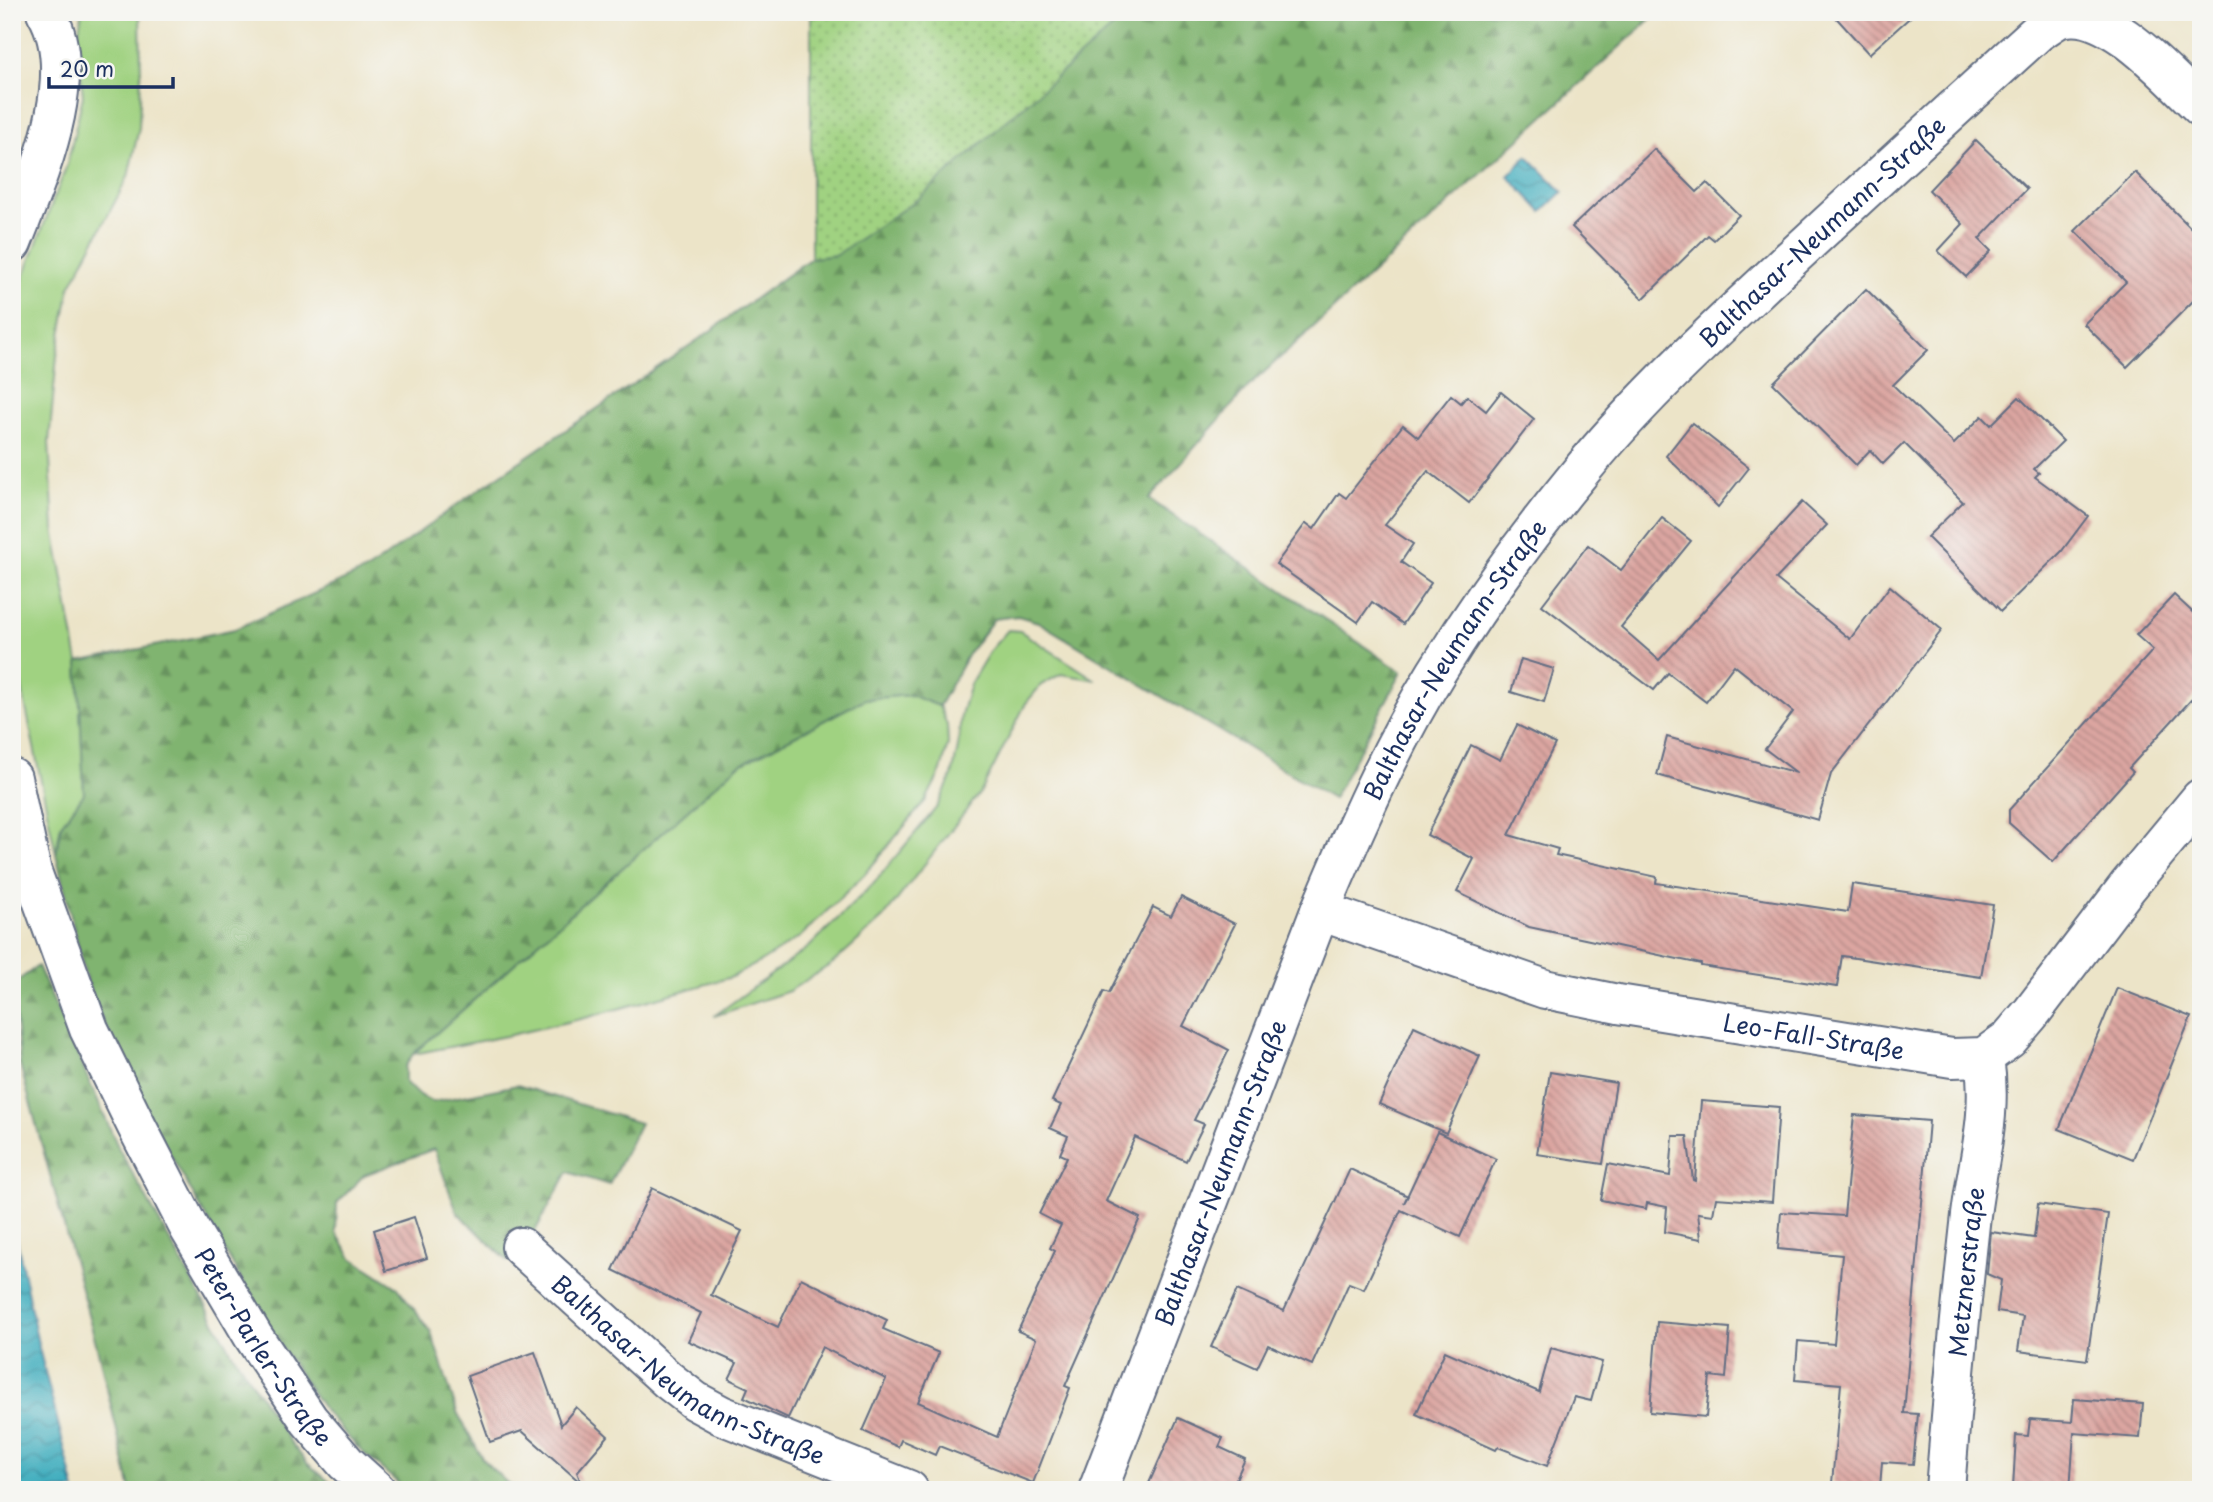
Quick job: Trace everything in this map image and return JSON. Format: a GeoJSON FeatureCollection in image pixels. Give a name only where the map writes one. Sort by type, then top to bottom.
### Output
{"type":"FeatureCollection","features":[{"type":"Feature","properties":{"kind":"street"},"geometry":{"type":"LineString","coordinates":[[12,243],[54,122],[58,95],[60,52],[46,12]]}},
{"type":"Feature","properties":{"kind":"street","name":"Balthasar-Neumann-Straße"},"geometry":{"type":"LineString","coordinates":[[1098,1490],[1320,911],[1357,823],[1436,673],[1523,547],[1577,475],[1679,365],[1885,170],[2038,32],[2061,18],[2080,18],[2102,23],[2124,36],[2201,107]]}},
{"type":"Feature","properties":{"kind":"street","name":"Peter-Parler-Straße"},"geometry":{"type":"LineString","coordinates":[[12,778],[32,872],[89,1029],[136,1125],[189,1228],[253,1336],[309,1420],[346,1463],[376,1490]]}},
{"type":"Feature","properties":{"kind":"street"},"geometry":{"type":"LineString","coordinates":[[1984,1057],[2009,1039],[2032,1012],[2128,886],[2201,798]]}},
{"type":"Feature","properties":{"kind":"street","name":"Leo-Fall-Straße"},"geometry":{"type":"LineString","coordinates":[[1320,911],[1545,989],[1618,1004],[1952,1058],[1984,1057]]}},
{"type":"Feature","properties":{"kind":"street","name":"Metznerstraße"},"geometry":{"type":"LineString","coordinates":[[1944,1490],[1972,1210],[1987,1114],[1988,1084],[1984,1057]]}},
{"type":"Feature","properties":{"kind":"street","name":"Balthasar-Neumann-Straße"},"geometry":{"type":"LineString","coordinates":[[521,1247],[668,1380],[695,1401],[721,1415],[909,1490]]}},
{"type":"Feature","properties":{"kind":"green space"},"geometry":{"type":"Polygon","coordinates":[[[82,12],[140,12],[141,74],[139,128],[128,177],[70,287],[57,356],[49,442],[54,529],[78,662],[84,794],[61,825],[56,854],[20,679],[12,607],[12,307],[67,165],[83,96],[77,41],[82,12]]]}},
{"type":"Feature","properties":{"kind":"green space"},"geometry":{"type":"Polygon","coordinates":[[[811,12],[1130,12],[918,199],[836,255],[811,258],[811,12]]]}},
{"type":"Feature","properties":{"kind":"green space"},"geometry":{"type":"Polygon","coordinates":[[[1130,12],[1658,12],[1249,386],[1149,499],[1402,672],[1333,799],[1038,622],[1018,616],[994,619],[968,654],[939,706],[910,695],[865,699],[737,766],[413,1054],[405,1067],[405,1082],[417,1094],[433,1102],[517,1085],[640,1123],[609,1185],[568,1172],[533,1235],[508,1261],[457,1212],[434,1149],[364,1175],[337,1203],[336,1232],[352,1258],[398,1288],[431,1332],[457,1412],[483,1460],[519,1490],[406,1490],[357,1447],[324,1410],[268,1327],[121,1067],[86,979],[56,854],[61,825],[84,794],[78,662],[235,629],[369,569],[811,258],[836,255],[1130,12]]]}},
{"type":"Feature","properties":{"kind":"green space"},"geometry":{"type":"Polygon","coordinates":[[[1008,630],[1020,631],[1096,680],[1061,674],[1041,685],[1026,703],[982,790],[883,918],[833,963],[789,991],[714,1016],[809,947],[874,883],[937,807],[952,776],[961,715],[970,684],[991,649],[1008,630]]]}},
{"type":"Feature","properties":{"kind":"green space"},"geometry":{"type":"Polygon","coordinates":[[[910,695],[939,706],[947,725],[948,744],[941,771],[926,800],[865,874],[801,936],[732,977],[589,1017],[413,1054],[737,766],[865,699],[910,695]]]}},
{"type":"Feature","properties":{"kind":"green space"},"geometry":{"type":"Polygon","coordinates":[[[38,966],[119,1149],[231,1351],[289,1440],[307,1463],[339,1490],[131,1490],[97,1347],[20,1065],[13,984],[38,966]]]}},
{"type":"Feature","properties":{"kind":"water"},"geometry":{"type":"Polygon","coordinates":[[[1527,156],[1563,192],[1542,212],[1508,176],[1527,156]]]}},
{"type":"Feature","properties":{"kind":"water"},"geometry":{"type":"Polygon","coordinates":[[[12,1216],[38,1344],[75,1490],[12,1490],[12,1216]]]}},
{"type":"Feature","properties":{"kind":"building"},"geometry":{"type":"Polygon","coordinates":[[[1831,12],[1916,12],[1869,54],[1831,12]]]}},
{"type":"Feature","properties":{"kind":"building"},"geometry":{"type":"Polygon","coordinates":[[[1976,140],[2027,189],[1979,239],[1991,251],[1966,277],[1938,251],[1963,224],[1929,190],[1976,140]]]}},
{"type":"Feature","properties":{"kind":"building"},"geometry":{"type":"Polygon","coordinates":[[[1654,149],[1697,192],[1707,183],[1739,215],[1714,240],[1708,235],[1643,299],[1572,227],[1654,149]]]}},
{"type":"Feature","properties":{"kind":"building"},"geometry":{"type":"Polygon","coordinates":[[[2135,172],[2201,238],[2201,293],[2127,367],[2084,324],[2126,282],[2075,231],[2135,172]]]}},
{"type":"Feature","properties":{"kind":"building"},"geometry":{"type":"Polygon","coordinates":[[[1866,289],[1928,350],[1893,385],[1954,444],[1982,416],[1991,425],[2019,397],[2063,441],[2034,469],[2039,473],[2035,477],[2088,516],[2061,552],[2001,611],[1927,537],[1963,502],[1904,443],[1883,464],[1870,450],[1856,465],[1773,383],[1866,289]]]}},
{"type":"Feature","properties":{"kind":"building"},"geometry":{"type":"Polygon","coordinates":[[[1501,392],[1534,419],[1469,503],[1428,471],[1385,525],[1413,544],[1401,562],[1431,583],[1403,624],[1372,602],[1358,622],[1276,564],[1306,523],[1314,529],[1339,493],[1346,498],[1403,425],[1418,437],[1451,395],[1461,403],[1467,396],[1486,411],[1501,392]]]}},
{"type":"Feature","properties":{"kind":"building"},"geometry":{"type":"Polygon","coordinates":[[[1692,423],[1749,468],[1718,507],[1666,456],[1692,423]]]}},
{"type":"Feature","properties":{"kind":"building"},"geometry":{"type":"Polygon","coordinates":[[[1802,502],[1827,525],[1776,579],[1850,639],[1890,586],[1942,630],[1831,774],[1818,820],[1657,775],[1667,737],[1797,773],[1765,749],[1793,712],[1734,665],[1706,702],[1668,673],[1654,690],[1542,605],[1588,545],[1621,570],[1662,518],[1691,541],[1621,627],[1659,660],[1802,502]]]}},
{"type":"Feature","properties":{"kind":"building"},"geometry":{"type":"Polygon","coordinates":[[[2174,595],[2201,620],[2201,689],[2129,768],[2133,772],[2053,862],[2009,823],[2009,810],[2153,650],[2136,635],[2174,595]]]}},
{"type":"Feature","properties":{"kind":"building"},"geometry":{"type":"Polygon","coordinates":[[[1521,659],[1554,669],[1544,702],[1511,692],[1521,659]]]}},
{"type":"Feature","properties":{"kind":"building"},"geometry":{"type":"Polygon","coordinates":[[[1517,725],[1555,744],[1509,835],[1558,849],[1556,855],[1657,877],[1656,883],[1848,912],[1852,884],[1993,905],[1981,977],[1842,956],[1837,987],[1701,966],[1529,927],[1457,892],[1474,859],[1427,835],[1471,745],[1500,760],[1517,725]]]}},
{"type":"Feature","properties":{"kind":"building"},"geometry":{"type":"Polygon","coordinates":[[[1181,897],[1235,924],[1183,1026],[1229,1050],[1194,1120],[1204,1124],[1186,1161],[1135,1137],[1106,1201],[1140,1218],[1065,1386],[1070,1388],[1033,1483],[939,1446],[935,1455],[901,1440],[898,1447],[863,1431],[886,1379],[822,1347],[788,1418],[744,1397],[748,1388],[729,1379],[737,1363],[688,1341],[701,1313],[613,1270],[652,1188],[742,1231],[711,1295],[778,1327],[801,1278],[887,1320],[883,1329],[939,1353],[918,1402],[997,1437],[1036,1339],[1018,1331],[1055,1251],[1050,1248],[1061,1225],[1039,1214],[1067,1157],[1060,1154],[1068,1136],[1050,1128],[1061,1105],[1052,1101],[1104,991],[1109,993],[1153,907],[1171,916],[1181,897]]]}},
{"type":"Feature","properties":{"kind":"building"},"geometry":{"type":"Polygon","coordinates":[[[2117,988],[2191,1017],[2133,1159],[2059,1129],[2117,988]]]}},
{"type":"Feature","properties":{"kind":"building"},"geometry":{"type":"Polygon","coordinates":[[[1414,1026],[1480,1056],[1446,1133],[1379,1104],[1414,1026]]]}},
{"type":"Feature","properties":{"kind":"building"},"geometry":{"type":"Polygon","coordinates":[[[1550,1072],[1616,1083],[1603,1164],[1537,1154],[1550,1072]]]}},
{"type":"Feature","properties":{"kind":"building"},"geometry":{"type":"Polygon","coordinates":[[[1701,1101],[1779,1107],[1772,1202],[1716,1198],[1713,1215],[1698,1213],[1701,1239],[1665,1232],[1667,1207],[1647,1203],[1646,1209],[1601,1200],[1608,1164],[1670,1176],[1673,1136],[1687,1136],[1695,1181],[1701,1101]]]}},
{"type":"Feature","properties":{"kind":"building"},"geometry":{"type":"Polygon","coordinates":[[[1854,1115],[1929,1121],[1904,1413],[1918,1414],[1913,1464],[1882,1462],[1880,1487],[1832,1483],[1841,1384],[1795,1380],[1798,1341],[1834,1344],[1842,1255],[1778,1249],[1781,1212],[1844,1216],[1854,1115]]]}},
{"type":"Feature","properties":{"kind":"building"},"geometry":{"type":"Polygon","coordinates":[[[1437,1132],[1496,1159],[1460,1237],[1401,1210],[1364,1289],[1349,1283],[1312,1365],[1268,1345],[1257,1368],[1211,1347],[1237,1290],[1284,1311],[1350,1169],[1407,1196],[1437,1132]]]}},
{"type":"Feature","properties":{"kind":"building"},"geometry":{"type":"Polygon","coordinates":[[[2038,1204],[2108,1214],[2087,1360],[2018,1351],[2023,1316],[1997,1312],[2001,1280],[1987,1274],[1991,1232],[2034,1238],[2038,1204]]]}},
{"type":"Feature","properties":{"kind":"building"},"geometry":{"type":"Polygon","coordinates":[[[414,1217],[427,1258],[386,1271],[374,1230],[414,1217]]]}},
{"type":"Feature","properties":{"kind":"building"},"geometry":{"type":"Polygon","coordinates":[[[1657,1322],[1730,1328],[1726,1378],[1710,1376],[1706,1417],[1650,1412],[1657,1322]]]}},
{"type":"Feature","properties":{"kind":"building"},"geometry":{"type":"Polygon","coordinates":[[[1551,1348],[1602,1362],[1591,1401],[1574,1397],[1547,1466],[1498,1447],[1496,1450],[1416,1414],[1445,1351],[1539,1392],[1551,1348]]]}},
{"type":"Feature","properties":{"kind":"building"},"geometry":{"type":"Polygon","coordinates":[[[535,1352],[561,1425],[576,1407],[608,1436],[577,1472],[581,1483],[522,1431],[490,1442],[467,1376],[535,1352]]]}},
{"type":"Feature","properties":{"kind":"building"},"geometry":{"type":"Polygon","coordinates":[[[2074,1399],[2143,1404],[2140,1438],[2074,1433],[2070,1490],[2013,1488],[2016,1435],[2028,1436],[2030,1419],[2072,1422],[2074,1399]]]}},
{"type":"Feature","properties":{"kind":"building"},"geometry":{"type":"Polygon","coordinates":[[[1178,1418],[1223,1438],[1219,1447],[1245,1459],[1231,1490],[1146,1490],[1178,1418]]]}}]}
